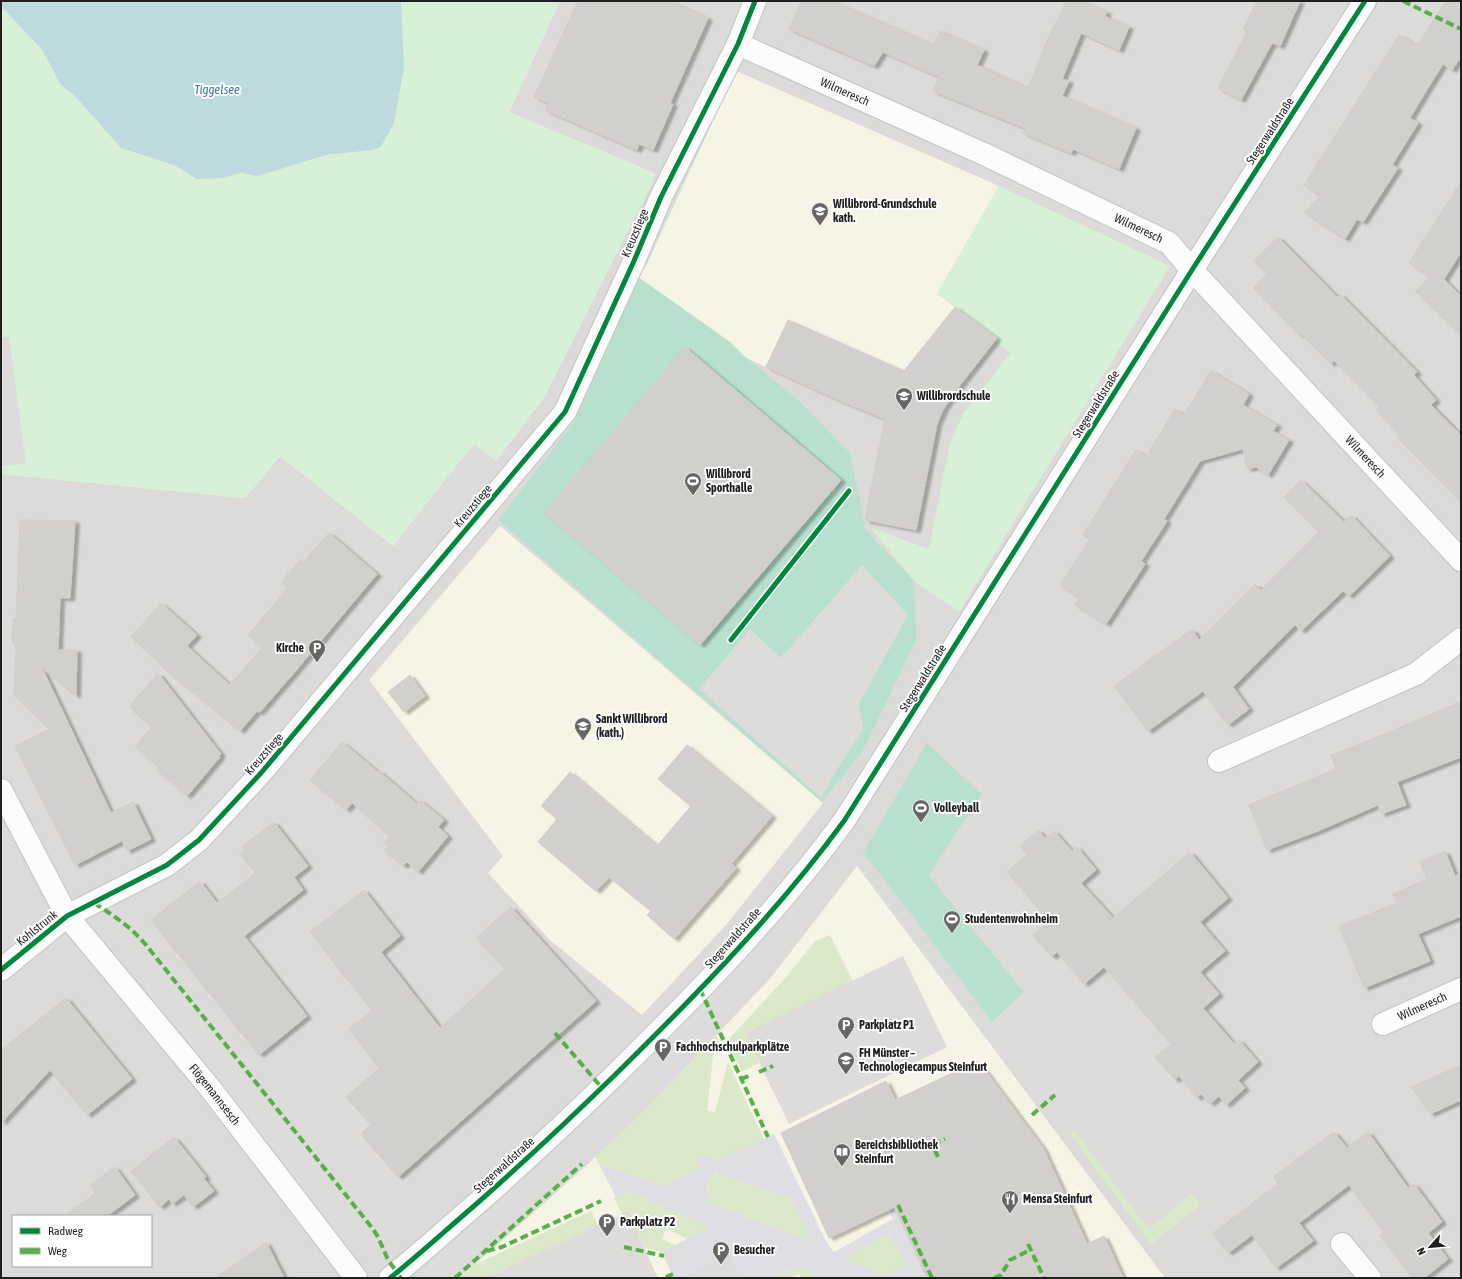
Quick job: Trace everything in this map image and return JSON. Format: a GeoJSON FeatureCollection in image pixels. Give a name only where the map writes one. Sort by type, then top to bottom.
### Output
{"type":"FeatureCollection","features":[{"type":"Feature","properties":{"kind":"street","name":"Kreuzstiege"},"geometry":{"type":"LineString","coordinates":[[67,916],[167,866],[199,840],[261,773],[565,412],[634,261],[660,197],[738,44],[755,1]]}},
{"type":"Feature","properties":{"kind":"street","name":"Stegerwaldstraße"},"geometry":{"type":"LineString","coordinates":[[390,1278],[431,1244],[560,1129],[670,1021],[744,942],[824,848],[844,821],[1192,270],[1365,1]]}},
{"type":"Feature","properties":{"kind":"street","name":"Wilmeresch"},"geometry":{"type":"LineString","coordinates":[[738,44],[986,155],[1169,243],[1192,270],[1461,560]]}},
{"type":"Feature","properties":{"kind":"street"},"geometry":{"type":"LineString","coordinates":[[1219,761],[1416,674],[1461,639]]}},
{"type":"Feature","properties":{"kind":"street","name":"Kohlstrunk"},"geometry":{"type":"LineString","coordinates":[[1,790],[67,916],[1,970]]}},
{"type":"Feature","properties":{"kind":"street","name":"Flögemannsesch"},"geometry":{"type":"LineString","coordinates":[[67,916],[210,1088],[356,1278]]}},
{"type":"Feature","properties":{"kind":"street","name":"Wilmeresch"},"geometry":{"type":"LineString","coordinates":[[1383,1024],[1461,989]]}},
{"type":"Feature","properties":{"kind":"street"},"geometry":{"type":"LineString","coordinates":[[1342,1244],[1370,1278]]}},
{"type":"Feature","properties":{"kind":"shaded area"},"geometry":{"type":"Polygon","coordinates":[[[560,1],[1461,1],[1461,1278],[1165,1278],[857,867],[770,979],[641,1114],[585,1167],[460,1278],[1,1278],[1,474],[245,498],[280,456],[393,546],[474,444],[496,461],[545,396],[649,189],[655,174],[509,112],[560,1]]]}},
{"type":"Feature","properties":{"kind":"shaded area","name":"Willibrord-Grundschule kath."},"geometry":{"type":"Polygon","coordinates":[[[736,71],[999,186],[937,294],[955,307],[904,371],[788,320],[766,367],[745,357],[730,342],[638,277],[646,266],[736,71]]]}},
{"type":"Feature","properties":{"kind":"shaded area"},"geometry":{"type":"Polygon","coordinates":[[[9,337],[26,463],[1,466],[1,338],[9,337]]]}},
{"type":"Feature","properties":{"kind":"shaded area"},"geometry":{"type":"Polygon","coordinates":[[[474,444],[496,461],[415,564],[393,546],[474,444]]]}},
{"type":"Feature","properties":{"kind":"shaded area","name":"Sankt Willibrord (kath.)"},"geometry":{"type":"Polygon","coordinates":[[[500,526],[823,803],[726,925],[642,1015],[550,940],[488,873],[503,856],[369,680],[500,526]]]}},
{"type":"Feature","properties":{"kind":"shaded area"},"geometry":{"type":"Polygon","coordinates":[[[862,565],[908,615],[859,704],[863,730],[842,761],[821,798],[699,689],[750,629],[781,658],[862,565]]]}},
{"type":"Feature","properties":{"kind":"shaded area"},"geometry":{"type":"Polygon","coordinates":[[[1022,604],[1106,692],[1165,760],[1187,788],[1134,836],[1084,783],[993,869],[1039,926],[1029,934],[1051,960],[1056,956],[1065,968],[1049,982],[1092,1032],[1117,1013],[1176,1083],[1176,1093],[1233,1158],[1149,1229],[992,1022],[1024,992],[929,875],[982,794],[927,743],[1022,604]]]}},
{"type":"Feature","properties":{"kind":"shaded area","name":"FH Münster – Technologiecampus Steinfurt"},"geometry":{"type":"Polygon","coordinates":[[[857,866],[1165,1278],[460,1278],[585,1167],[641,1114],[770,979],[857,866]]]}},
{"type":"Feature","properties":{"kind":"shaded area","name":"Fachhochschulparkplätze"},"geometry":{"type":"Polygon","coordinates":[[[795,897],[816,914],[764,974],[638,1107],[450,1278],[425,1278],[421,1272],[545,1159],[613,1094],[720,983],[795,897]]]}},
{"type":"Feature","properties":{"kind":"shaded area"},"geometry":{"type":"Polygon","coordinates":[[[136,939],[368,1228],[348,1246],[119,953],[136,939]]]}},
{"type":"Feature","properties":{"kind":"shaded area","name":"Parkplatz P1"},"geometry":{"type":"Polygon","coordinates":[[[903,956],[947,1047],[789,1124],[745,1033],[903,956]]]}},
{"type":"Feature","properties":{"kind":"shaded area"},"geometry":{"type":"Polygon","coordinates":[[[608,1006],[626,1026],[489,1157],[471,1137],[608,1006]]]}},
{"type":"Feature","properties":{"kind":"shaded area"},"geometry":{"type":"Polygon","coordinates":[[[323,1032],[363,1083],[346,1097],[371,1125],[361,1134],[432,1215],[397,1243],[263,1082],[323,1032]]]}},
{"type":"Feature","properties":{"kind":"shaded area"},"geometry":{"type":"Polygon","coordinates":[[[774,1134],[827,1243],[834,1252],[893,1219],[889,1211],[894,1207],[927,1278],[815,1278],[808,1268],[798,1266],[772,1278],[735,1278],[740,1276],[729,1254],[680,1278],[674,1278],[661,1252],[711,1227],[628,1191],[616,1197],[599,1164],[664,1186],[697,1170],[697,1162],[702,1157],[709,1156],[716,1161],[774,1134]],[[716,1173],[713,1177],[707,1179],[708,1202],[811,1241],[791,1199],[716,1173]],[[889,1234],[844,1258],[886,1276],[907,1265],[889,1234]]]}},
{"type":"Feature","properties":{"kind":"shaded area","name":"Parkplatz P2"},"geometry":{"type":"Polygon","coordinates":[[[628,1212],[658,1278],[485,1278],[623,1214],[628,1212]]]}},
{"type":"Feature","properties":{"kind":"shaded area","name":"Besucher"},"geometry":{"type":"Polygon","coordinates":[[[729,1254],[740,1276],[735,1278],[680,1278],[729,1254]]]}},
{"type":"Feature","properties":{"kind":"green space"},"geometry":{"type":"Polygon","coordinates":[[[1,1],[560,1],[509,112],[655,173],[649,189],[545,396],[496,461],[474,444],[393,546],[280,456],[245,498],[1,474],[1,1]]]}},
{"type":"Feature","properties":{"kind":"green space"},"geometry":{"type":"Polygon","coordinates":[[[999,186],[1170,266],[959,612],[914,581],[871,528],[929,549],[950,444],[962,416],[1010,353],[955,307],[937,294],[999,186]]]}},
{"type":"Feature","properties":{"kind":"green space"},"geometry":{"type":"Polygon","coordinates":[[[638,277],[730,342],[745,357],[797,399],[850,453],[866,530],[914,581],[916,641],[862,752],[822,802],[498,520],[576,419],[638,277]]]}},
{"type":"Feature","properties":{"kind":"green space"},"geometry":{"type":"Polygon","coordinates":[[[927,743],[982,794],[929,875],[1024,992],[992,1022],[902,902],[863,853],[927,743]]]}},
{"type":"Feature","properties":{"kind":"green space"},"geometry":{"type":"Polygon","coordinates":[[[830,935],[853,981],[745,1033],[759,1063],[742,1072],[727,1041],[788,975],[814,942],[830,935]]]}},
{"type":"Feature","properties":{"kind":"green space"},"geometry":{"type":"Polygon","coordinates":[[[716,1035],[721,1045],[714,1047],[707,1111],[715,1112],[728,1062],[764,1139],[716,1162],[712,1157],[697,1170],[664,1186],[599,1164],[595,1157],[641,1114],[716,1035]]]}},
{"type":"Feature","properties":{"kind":"green space"},"geometry":{"type":"Polygon","coordinates":[[[1112,1095],[1201,1205],[1151,1244],[1070,1134],[1112,1095]]]}},
{"type":"Feature","properties":{"kind":"green space"},"geometry":{"type":"Polygon","coordinates":[[[716,1173],[791,1199],[811,1241],[708,1202],[707,1179],[715,1176],[716,1173]]]}},
{"type":"Feature","properties":{"kind":"green space"},"geometry":{"type":"Polygon","coordinates":[[[628,1191],[712,1227],[688,1239],[666,1229],[662,1239],[675,1245],[661,1252],[644,1247],[625,1220],[614,1198],[628,1191]]]}},
{"type":"Feature","properties":{"kind":"green space"},"geometry":{"type":"Polygon","coordinates":[[[591,1211],[598,1226],[485,1278],[460,1278],[476,1264],[591,1211]]]}},
{"type":"Feature","properties":{"kind":"green space"},"geometry":{"type":"Polygon","coordinates":[[[889,1234],[908,1265],[886,1276],[843,1258],[889,1234]]]}},
{"type":"Feature","properties":{"kind":"green space"},"geometry":{"type":"Polygon","coordinates":[[[798,1266],[808,1268],[815,1278],[801,1278],[799,1274],[791,1278],[772,1278],[798,1266]]]}},
{"type":"Feature","properties":{"kind":"water","name":"Tiggelsee"},"geometry":{"type":"Polygon","coordinates":[[[1,1],[401,1],[404,68],[394,123],[381,147],[372,150],[326,155],[258,176],[241,173],[224,178],[197,179],[174,165],[121,148],[74,95],[60,84],[43,51],[1,6],[1,1]]]}},
{"type":"Feature","properties":{"kind":"building"},"geometry":{"type":"Polygon","coordinates":[[[578,1],[670,1],[708,18],[670,103],[673,104],[653,150],[639,144],[637,150],[545,110],[548,103],[534,97],[578,1]]]}},
{"type":"Feature","properties":{"kind":"building"},"geometry":{"type":"Polygon","coordinates":[[[801,1],[832,1],[934,45],[940,31],[984,50],[977,65],[1028,88],[1053,26],[1055,26],[1066,1],[1082,1],[1107,12],[1105,16],[1129,27],[1119,50],[1081,33],[1062,79],[1069,81],[1062,96],[1136,128],[1119,169],[1073,149],[1071,153],[1023,133],[1025,128],[933,91],[939,77],[883,52],[874,66],[789,29],[801,1]]]}},
{"type":"Feature","properties":{"kind":"building"},"geometry":{"type":"Polygon","coordinates":[[[1256,1],[1300,1],[1280,46],[1272,43],[1241,100],[1218,88],[1247,32],[1243,30],[1256,1]]]}},
{"type":"Feature","properties":{"kind":"building"},"geometry":{"type":"Polygon","coordinates":[[[1446,1],[1461,1],[1461,57],[1452,70],[1443,64],[1410,118],[1418,123],[1392,165],[1398,168],[1363,222],[1357,219],[1345,239],[1304,212],[1321,196],[1304,185],[1399,35],[1417,46],[1446,1]]]}},
{"type":"Feature","properties":{"kind":"building"},"geometry":{"type":"Polygon","coordinates":[[[1461,182],[1461,252],[1444,279],[1461,296],[1461,336],[1415,291],[1430,277],[1409,263],[1461,182]]]}},
{"type":"Feature","properties":{"kind":"building"},"geometry":{"type":"Polygon","coordinates":[[[1278,237],[1337,297],[1340,294],[1417,372],[1414,375],[1436,400],[1431,405],[1461,435],[1461,502],[1397,437],[1399,435],[1376,410],[1379,407],[1357,384],[1334,361],[1331,364],[1301,334],[1299,335],[1253,288],[1267,274],[1254,261],[1278,237]]]}},
{"type":"Feature","properties":{"kind":"building","name":"Willibrordschule"},"geometry":{"type":"Polygon","coordinates":[[[955,307],[997,338],[953,394],[943,410],[937,424],[916,530],[865,520],[885,419],[766,367],[788,320],[904,371],[955,307]]]}},
{"type":"Feature","properties":{"kind":"building","name":"Willibrord Sporthalle"},"geometry":{"type":"Polygon","coordinates":[[[685,347],[841,480],[700,645],[544,513],[685,347]]]}},
{"type":"Feature","properties":{"kind":"building"},"geometry":{"type":"Polygon","coordinates":[[[1211,371],[1249,394],[1243,405],[1277,425],[1273,431],[1289,440],[1268,475],[1256,467],[1247,469],[1243,449],[1200,461],[1164,519],[1167,521],[1141,561],[1145,564],[1106,624],[1075,605],[1080,598],[1060,585],[1090,539],[1083,535],[1136,450],[1146,456],[1175,409],[1184,415],[1211,371]]]}},
{"type":"Feature","properties":{"kind":"building"},"geometry":{"type":"Polygon","coordinates":[[[1301,480],[1344,522],[1351,515],[1390,556],[1349,596],[1343,591],[1301,631],[1295,625],[1233,687],[1249,709],[1228,725],[1203,691],[1148,731],[1114,686],[1192,629],[1199,640],[1255,584],[1261,590],[1319,532],[1284,497],[1301,480]]]}},
{"type":"Feature","properties":{"kind":"building"},"geometry":{"type":"Polygon","coordinates":[[[20,520],[75,521],[70,598],[60,598],[58,650],[77,650],[76,696],[42,668],[111,813],[133,802],[151,839],[127,851],[122,841],[75,865],[15,746],[49,729],[14,695],[16,645],[12,642],[13,619],[16,619],[20,520]]]}},
{"type":"Feature","properties":{"kind":"building"},"geometry":{"type":"Polygon","coordinates":[[[329,533],[377,574],[259,713],[257,711],[240,731],[163,668],[164,667],[131,637],[161,603],[197,635],[187,646],[230,685],[262,648],[248,635],[288,588],[281,582],[300,560],[303,562],[329,533]]]}},
{"type":"Feature","properties":{"kind":"building"},"geometry":{"type":"Polygon","coordinates":[[[158,673],[221,754],[187,796],[157,770],[159,767],[135,747],[152,727],[129,707],[158,673]]]}},
{"type":"Feature","properties":{"kind":"building"},"geometry":{"type":"Polygon","coordinates":[[[410,675],[425,696],[404,712],[388,692],[410,675]]]}},
{"type":"Feature","properties":{"kind":"building"},"geometry":{"type":"Polygon","coordinates":[[[1461,702],[1461,757],[1397,782],[1406,805],[1381,814],[1378,805],[1318,831],[1267,850],[1249,805],[1336,769],[1331,755],[1461,702]]]}},
{"type":"Feature","properties":{"kind":"building"},"geometry":{"type":"Polygon","coordinates":[[[342,742],[378,772],[379,771],[417,804],[420,800],[444,820],[438,827],[448,836],[418,872],[407,862],[403,866],[384,850],[388,846],[384,843],[390,836],[352,803],[346,810],[310,780],[342,742]]]}},
{"type":"Feature","properties":{"kind":"building"},"geometry":{"type":"Polygon","coordinates":[[[687,745],[772,816],[731,864],[736,868],[674,939],[647,915],[651,911],[609,877],[596,891],[538,842],[557,819],[541,806],[570,772],[657,846],[691,806],[658,779],[687,745]]]}},
{"type":"Feature","properties":{"kind":"building"},"geometry":{"type":"Polygon","coordinates":[[[274,822],[308,866],[294,877],[303,890],[244,936],[307,1016],[259,1055],[151,920],[200,881],[217,903],[256,873],[240,854],[245,850],[243,846],[274,822]]]}},
{"type":"Feature","properties":{"kind":"building","name":"Studentenwohnheim"},"geometry":{"type":"Polygon","coordinates":[[[1038,830],[1045,838],[1054,831],[1072,851],[1077,847],[1096,870],[1081,883],[1113,918],[1190,852],[1228,898],[1200,922],[1225,951],[1200,972],[1219,994],[1203,1008],[1234,1044],[1239,1040],[1258,1062],[1238,1080],[1245,1088],[1226,1105],[1219,1096],[1210,1104],[1201,1094],[1197,1098],[1179,1076],[1175,1080],[1155,1057],[1171,1044],[1104,967],[1084,984],[1057,952],[1052,957],[1033,935],[1049,921],[1007,872],[1027,855],[1020,846],[1038,830]]]}},
{"type":"Feature","properties":{"kind":"building"},"geometry":{"type":"Polygon","coordinates":[[[1445,851],[1455,876],[1461,874],[1461,916],[1418,934],[1430,961],[1364,988],[1339,926],[1397,903],[1393,894],[1427,879],[1420,862],[1445,851]]]}},
{"type":"Feature","properties":{"kind":"building"},"geometry":{"type":"Polygon","coordinates":[[[364,890],[400,936],[381,952],[440,1028],[505,969],[476,938],[511,907],[596,1001],[398,1177],[361,1134],[371,1125],[346,1097],[379,1068],[349,1029],[372,1011],[310,932],[364,890]]]}},
{"type":"Feature","properties":{"kind":"building"},"geometry":{"type":"Polygon","coordinates":[[[66,998],[132,1079],[87,1115],[50,1070],[1,1123],[1,1050],[66,998]]]}},
{"type":"Feature","properties":{"kind":"building"},"geometry":{"type":"Polygon","coordinates":[[[978,1061],[1043,1148],[1087,1244],[1104,1236],[1123,1278],[927,1278],[894,1207],[829,1238],[781,1133],[886,1081],[895,1100],[978,1061]]]}},
{"type":"Feature","properties":{"kind":"building"},"geometry":{"type":"Polygon","coordinates":[[[1461,1065],[1461,1100],[1430,1114],[1411,1087],[1461,1065]]]}},
{"type":"Feature","properties":{"kind":"building"},"geometry":{"type":"Polygon","coordinates":[[[1334,1132],[1347,1148],[1368,1132],[1408,1188],[1414,1184],[1442,1222],[1428,1233],[1448,1259],[1424,1278],[1412,1278],[1380,1236],[1384,1233],[1349,1185],[1299,1223],[1313,1241],[1276,1268],[1252,1235],[1228,1253],[1213,1233],[1278,1184],[1273,1177],[1334,1132]]]}},
{"type":"Feature","properties":{"kind":"building"},"geometry":{"type":"Polygon","coordinates":[[[174,1137],[206,1177],[204,1179],[214,1191],[193,1207],[184,1195],[172,1204],[169,1199],[160,1207],[131,1171],[174,1137]]]}},
{"type":"Feature","properties":{"kind":"building"},"geometry":{"type":"Polygon","coordinates":[[[115,1167],[135,1195],[108,1215],[65,1215],[96,1193],[90,1185],[115,1167]]]}},
{"type":"Feature","properties":{"kind":"building"},"geometry":{"type":"Polygon","coordinates":[[[266,1242],[284,1278],[216,1278],[266,1242]]]}},
{"type":"Feature","properties":{"kind":"marked path"},"geometry":{"type":"LineString","coordinates":[[1403,1],[1461,29]]}},
{"type":"Feature","properties":{"kind":"marked path"},"geometry":{"type":"LineString","coordinates":[[94,903],[128,927],[146,945],[373,1229],[388,1260],[401,1278]]}},
{"type":"Feature","properties":{"kind":"marked path"},"geometry":{"type":"LineString","coordinates":[[700,989],[768,1137]]}},
{"type":"Feature","properties":{"kind":"marked path"},"geometry":{"type":"LineString","coordinates":[[555,1033],[602,1088]]}},
{"type":"Feature","properties":{"kind":"marked path"},"geometry":{"type":"LineString","coordinates":[[759,1072],[773,1066]]}},
{"type":"Feature","properties":{"kind":"marked path"},"geometry":{"type":"LineString","coordinates":[[741,1079],[751,1075]]}},
{"type":"Feature","properties":{"kind":"marked path"},"geometry":{"type":"LineString","coordinates":[[1032,1115],[1055,1095]]}},
{"type":"Feature","properties":{"kind":"marked path"},"geometry":{"type":"LineString","coordinates":[[938,1157],[934,1148],[935,1144],[945,1139]]}},
{"type":"Feature","properties":{"kind":"marked path"},"geometry":{"type":"LineString","coordinates":[[455,1278],[582,1164]]}},
{"type":"Feature","properties":{"kind":"marked path"},"geometry":{"type":"LineString","coordinates":[[487,1251],[502,1247],[601,1201]]}},
{"type":"Feature","properties":{"kind":"marked path"},"geometry":{"type":"LineString","coordinates":[[898,1205],[932,1278]]}},
{"type":"Feature","properties":{"kind":"marked path"},"geometry":{"type":"LineString","coordinates":[[1028,1244],[1044,1278]]}},
{"type":"Feature","properties":{"kind":"marked path"},"geometry":{"type":"LineString","coordinates":[[624,1247],[664,1256]]}},
{"type":"Feature","properties":{"kind":"marked path"},"geometry":{"type":"LineString","coordinates":[[994,1278],[1001,1275],[1010,1260],[1030,1250]]}},
{"type":"Feature","properties":{"kind":"marked path"},"geometry":{"type":"LineString","coordinates":[[666,1277],[673,1274]]}},
{"type":"Feature","properties":{"kind":"cycle path"},"geometry":{"type":"LineString","coordinates":[[1,970],[67,916],[167,865],[199,840],[261,773],[565,412],[634,261],[661,197],[738,44],[755,1]]}},
{"type":"Feature","properties":{"kind":"cycle path"},"geometry":{"type":"LineString","coordinates":[[390,1278],[511,1173],[621,1069],[737,950],[819,854],[844,821],[1192,270],[1365,1]]}},
{"type":"Feature","properties":{"kind":"cycle path"},"geometry":{"type":"LineString","coordinates":[[731,640],[849,491]]}},
{"type":"Feature","properties":{"kind":"place","name":"Willibrord-Grundschule kath."},"geometry":{"type":"Point","coordinates":[820,226]}},
{"type":"Feature","properties":{"kind":"place","name":"Willibrordschule"},"geometry":{"type":"Point","coordinates":[904,411]}},
{"type":"Feature","properties":{"kind":"place","name":"Willibrord Sporthalle"},"geometry":{"type":"Point","coordinates":[693,496]}},
{"type":"Feature","properties":{"kind":"place","name":"Kirche"},"geometry":{"type":"Point","coordinates":[317,663]}},
{"type":"Feature","properties":{"kind":"place","name":"Sankt Willibrord (kath.)"},"geometry":{"type":"Point","coordinates":[583,741]}},
{"type":"Feature","properties":{"kind":"place","name":"Volleyball"},"geometry":{"type":"Point","coordinates":[921,823]}},
{"type":"Feature","properties":{"kind":"place","name":"Studentenwohnheim"},"geometry":{"type":"Point","coordinates":[952,934]}},
{"type":"Feature","properties":{"kind":"place","name":"Parkplatz P1"},"geometry":{"type":"Point","coordinates":[846,1040]}},
{"type":"Feature","properties":{"kind":"place","name":"Fachhochschulparkplätze"},"geometry":{"type":"Point","coordinates":[663,1062]}},
{"type":"Feature","properties":{"kind":"place","name":"FH Münster – Technologiecampus Steinfurt"},"geometry":{"type":"Point","coordinates":[846,1075]}},
{"type":"Feature","properties":{"kind":"place","name":"Bereichsbibliothek Steinfurt"},"geometry":{"type":"Point","coordinates":[842,1167]}},
{"type":"Feature","properties":{"kind":"place","name":"Mensa Steinfurt"},"geometry":{"type":"Point","coordinates":[1010,1214]}},
{"type":"Feature","properties":{"kind":"place","name":"Parkplatz P2"},"geometry":{"type":"Point","coordinates":[607,1237]}},
{"type":"Feature","properties":{"kind":"place","name":"Besucher"},"geometry":{"type":"Point","coordinates":[721,1265]}}]}
